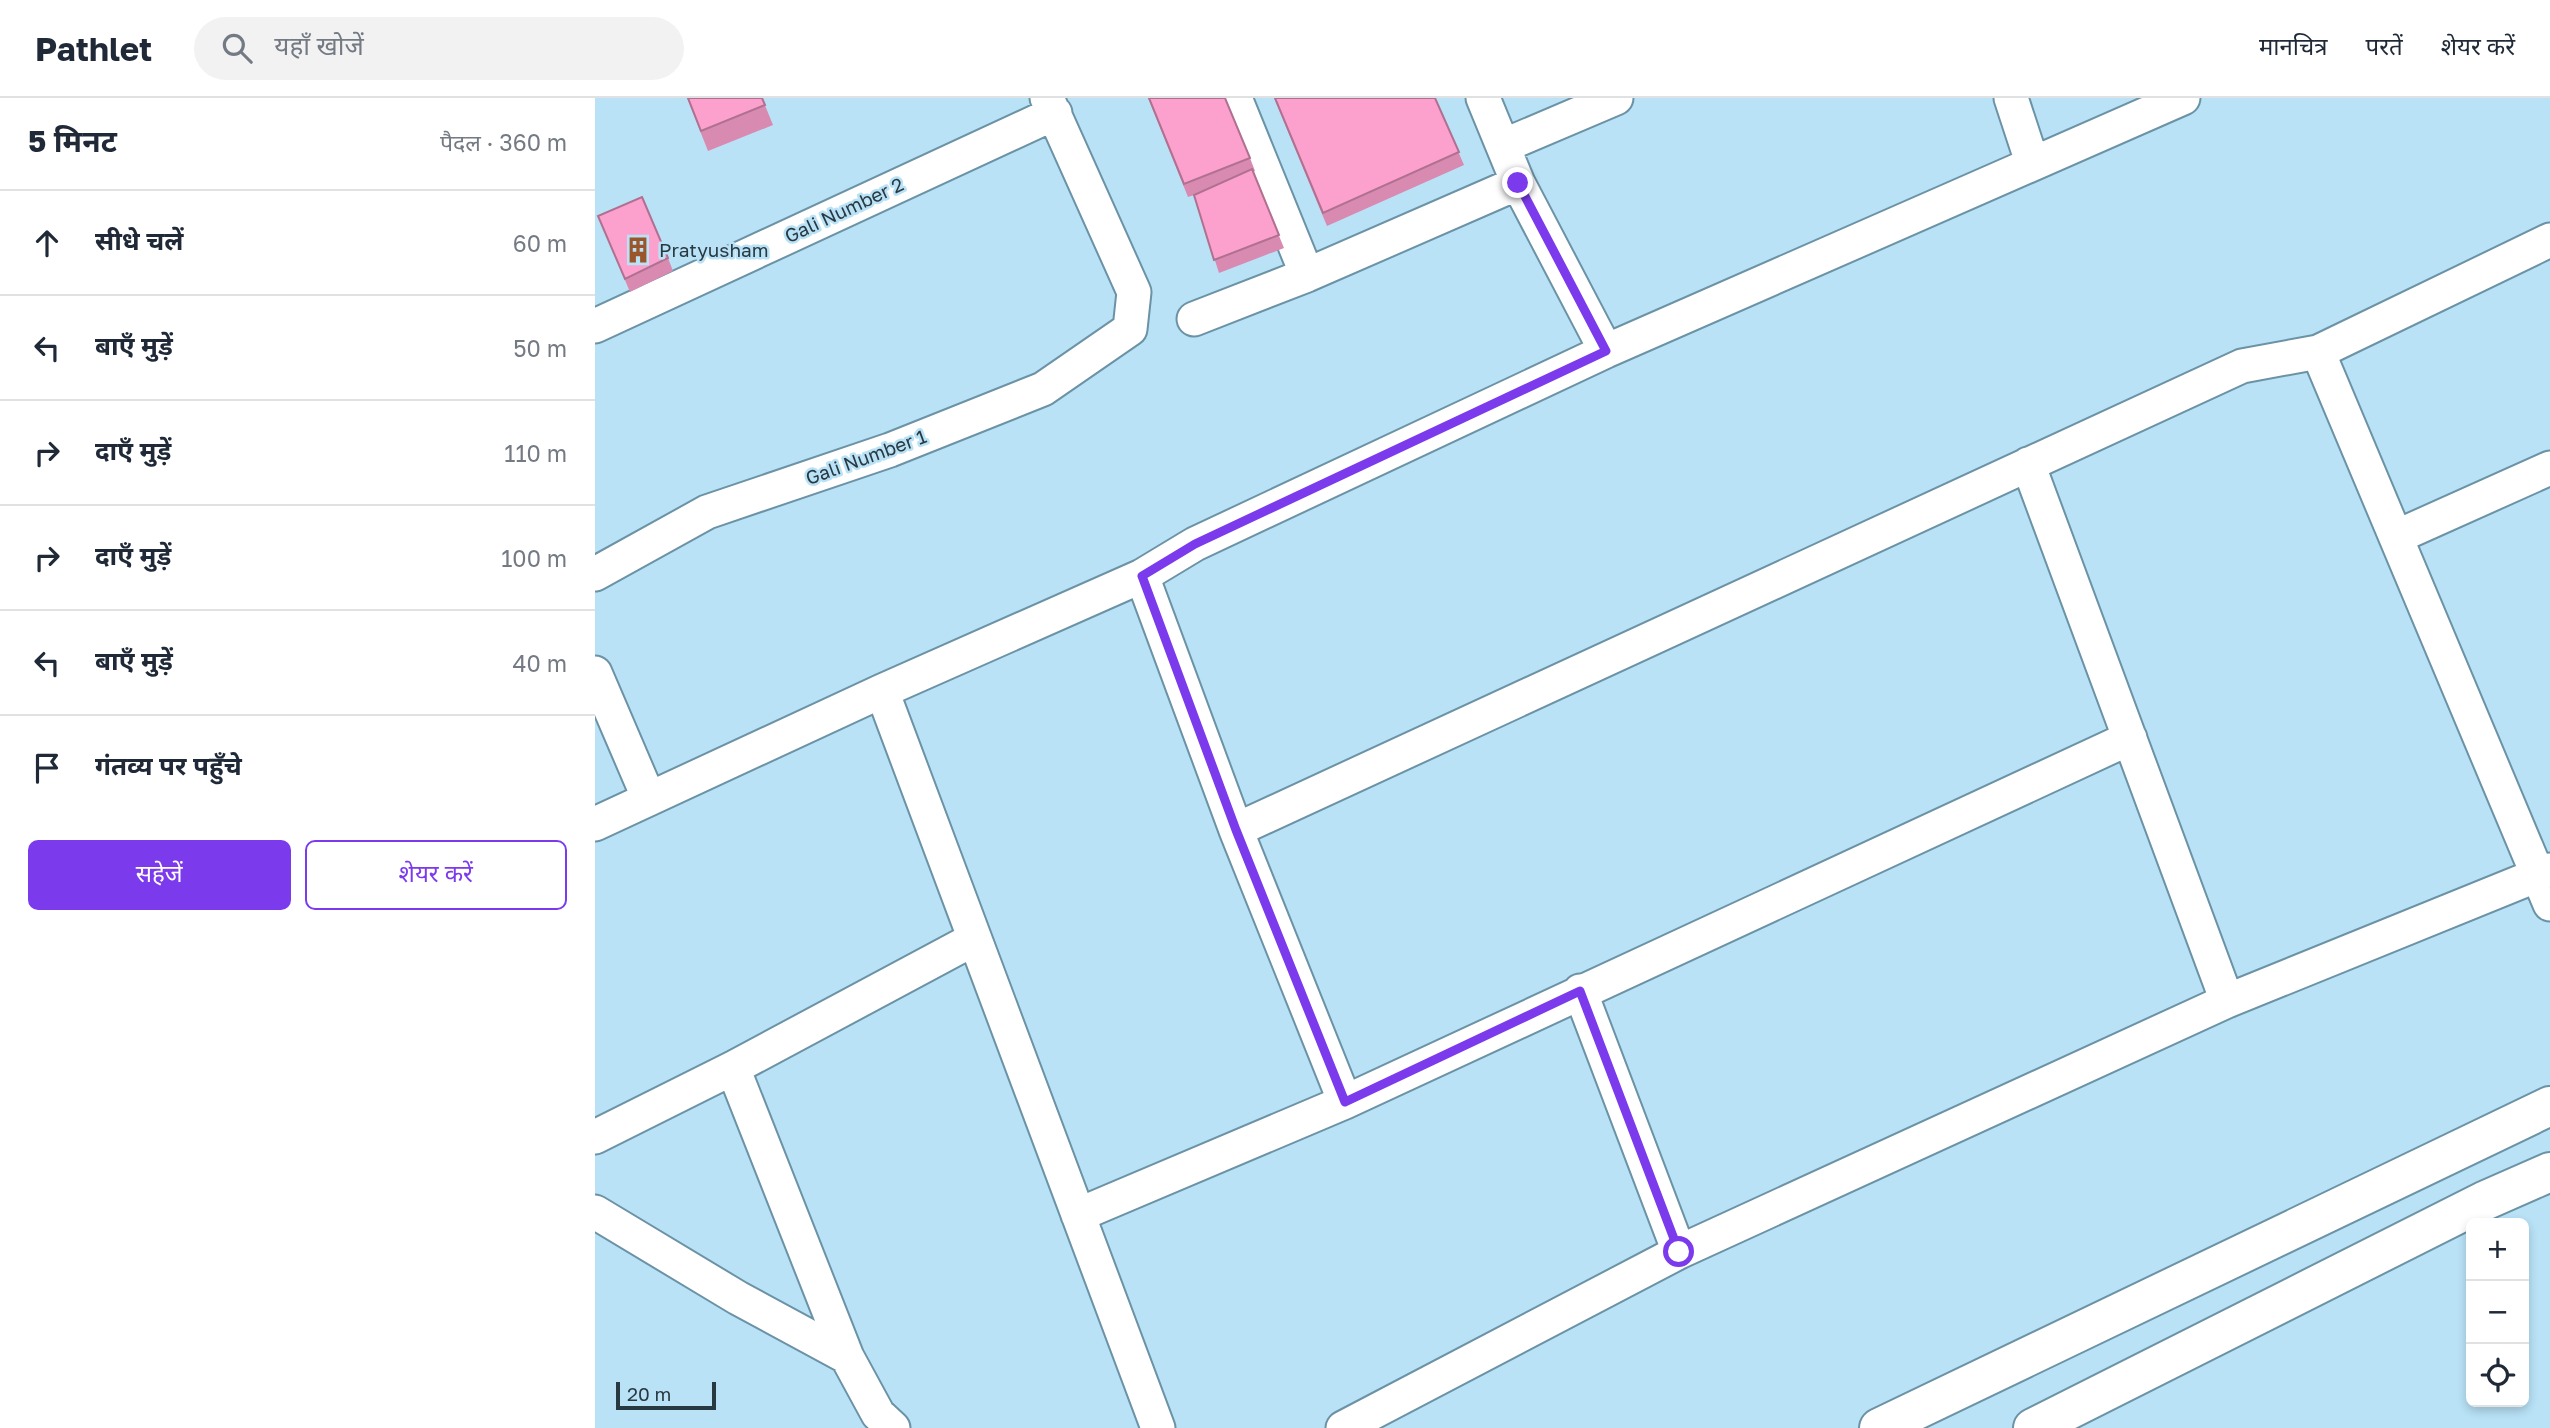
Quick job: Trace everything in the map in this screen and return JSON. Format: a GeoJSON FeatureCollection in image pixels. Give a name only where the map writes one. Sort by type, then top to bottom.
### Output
{"type":"FeatureCollection","features":[{"type":"Feature","properties":{"kind":"street"},"geometry":{"type":"LineString","coordinates":[[1235,98],[1307,275]]}},
{"type":"Feature","properties":{"kind":"street"},"geometry":{"type":"LineString","coordinates":[[1483,98],[1518,183],[1606,351]]}},
{"type":"Feature","properties":{"kind":"street"},"geometry":{"type":"LineString","coordinates":[[1503,146],[1616,98]]}},
{"type":"Feature","properties":{"kind":"street"},"geometry":{"type":"LineString","coordinates":[[2011,98],[2032,162]]}},
{"type":"Feature","properties":{"kind":"street"},"geometry":{"type":"LineString","coordinates":[[595,824],[882,691],[1142,576],[1195,544],[1606,351],[2183,98]]}},
{"type":"Feature","properties":{"kind":"street","name":"Gali Number 2"},"geometry":{"type":"LineString","coordinates":[[595,326],[1051,106]]}},
{"type":"Feature","properties":{"kind":"street","name":"Gali Number 1"},"geometry":{"type":"LineString","coordinates":[[595,573],[707,512],[890,450],[1042,389],[1131,329],[1134,292],[1051,106]]}},
{"type":"Feature","properties":{"kind":"street"},"geometry":{"type":"LineString","coordinates":[[1194,319],[1307,275],[1518,183]]}},
{"type":"Feature","properties":{"kind":"street"},"geometry":{"type":"LineString","coordinates":[[1236,830],[2242,366],[2318,352],[2550,240]]}},
{"type":"Feature","properties":{"kind":"street"},"geometry":{"type":"LineString","coordinates":[[1343,1428],[1679,1252],[2227,1001],[2546,883],[2318,352]]}},
{"type":"Feature","properties":{"kind":"street"},"geometry":{"type":"LineString","coordinates":[[2028,464],[2227,1001]]}},
{"type":"Feature","properties":{"kind":"street"},"geometry":{"type":"LineString","coordinates":[[2396,537],[2550,468]]}},
{"type":"Feature","properties":{"kind":"street"},"geometry":{"type":"LineString","coordinates":[[1142,576],[1236,830],[1345,1102]]}},
{"type":"Feature","properties":{"kind":"street"},"geometry":{"type":"LineString","coordinates":[[595,673],[649,799]]}},
{"type":"Feature","properties":{"kind":"street"},"geometry":{"type":"LineString","coordinates":[[882,691],[1158,1428]]}},
{"type":"Feature","properties":{"kind":"street"},"geometry":{"type":"LineString","coordinates":[[1078,1215],[1345,1102],[2130,738]]}},
{"type":"Feature","properties":{"kind":"street"},"geometry":{"type":"LineString","coordinates":[[595,1137],[733,1068],[974,939]]}},
{"type":"Feature","properties":{"kind":"street"},"geometry":{"type":"LineString","coordinates":[[1580,991],[1679,1252]]}},
{"type":"Feature","properties":{"kind":"street"},"geometry":{"type":"LineString","coordinates":[[733,1068],[847,1357],[878,1414],[893,1428]]}},
{"type":"Feature","properties":{"kind":"street"},"geometry":{"type":"LineString","coordinates":[[1879,1428],[2550,1106]]}},
{"type":"Feature","properties":{"kind":"street"},"geometry":{"type":"LineString","coordinates":[[2033,1428],[2472,1208],[2550,1172]]}},
{"type":"Feature","properties":{"kind":"street"},"geometry":{"type":"LineString","coordinates":[[595,1212],[738,1298],[847,1357]]}},
{"type":"Feature","properties":{"kind":"building"},"geometry":{"type":"Polygon","coordinates":[[[688,98],[762,98],[765,105],[701,131],[688,98]]]}},
{"type":"Feature","properties":{"kind":"building"},"geometry":{"type":"Polygon","coordinates":[[[1149,98],[1225,98],[1250,158],[1184,184],[1149,98]]]}},
{"type":"Feature","properties":{"kind":"building"},"geometry":{"type":"Polygon","coordinates":[[[1275,98],[1435,98],[1459,152],[1323,213],[1275,98]]]}},
{"type":"Feature","properties":{"kind":"building"},"geometry":{"type":"Polygon","coordinates":[[[1252,169],[1279,235],[1214,260],[1194,195],[1252,169]]]}},
{"type":"Feature","properties":{"kind":"building","name":"Pratyusham"},"geometry":{"type":"Polygon","coordinates":[[[642,197],[668,258],[625,279],[598,216],[642,197]]]}},
{"type":"Feature","properties":{"kind":"place","name":"Pratyusham"},"geometry":{"type":"Point","coordinates":[638,250]}},
{"type":"Feature","properties":{"kind":"route"},"geometry":{"type":"LineString","coordinates":[[1518,183],[1606,351],[1195,544],[1142,576],[1236,830],[1345,1102],[1580,991],[1679,1252]]}}]}
